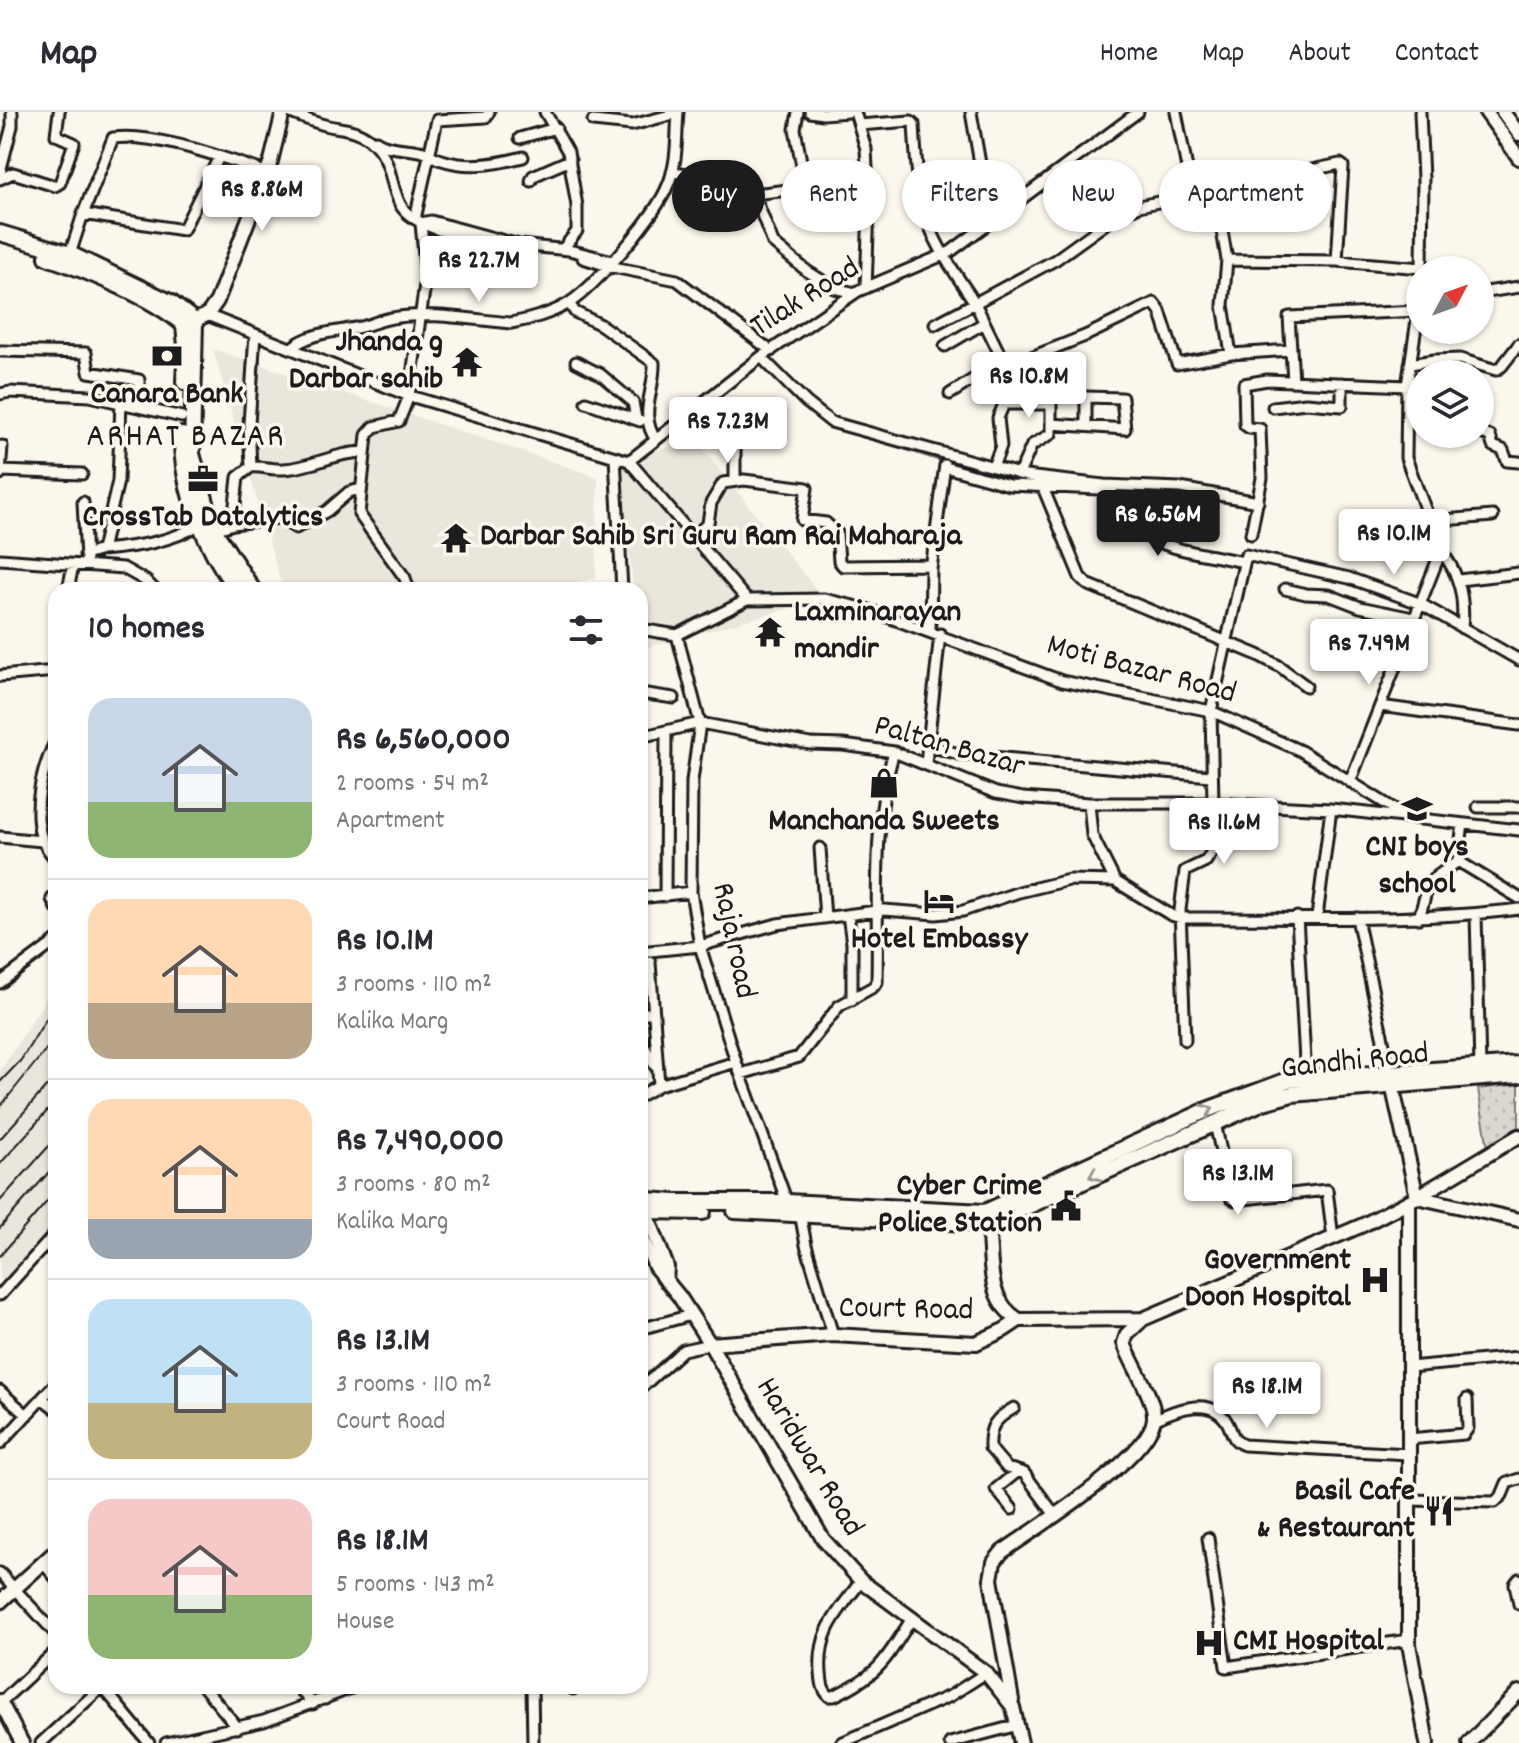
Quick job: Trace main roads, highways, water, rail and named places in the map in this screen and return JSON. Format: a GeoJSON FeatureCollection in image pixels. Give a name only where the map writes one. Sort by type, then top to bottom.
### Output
{"type":"FeatureCollection","features":[{"type":"Feature","properties":{"kind":"main road"},"geometry":{"type":"LineString","coordinates":[[0,233],[70,254],[170,302],[196,320]]}},
{"type":"Feature","properties":{"kind":"main road"},"geometry":{"type":"LineString","coordinates":[[0,243],[69,264],[155,305],[196,320]]}},
{"type":"Feature","properties":{"kind":"main road"},"geometry":{"type":"LineString","coordinates":[[196,320],[186,346],[182,458],[217,560],[232,582]]}},
{"type":"Feature","properties":{"kind":"main road"},"geometry":{"type":"LineString","coordinates":[[196,320],[192,454],[207,527],[247,582]]}},
{"type":"Feature","properties":{"kind":"main road","name":"Gandhi Road"},"geometry":{"type":"LineString","coordinates":[[648,1203],[800,1213],[987,1218],[1263,1102],[1292,1094],[1391,1079],[1519,1064]]}},
{"type":"Feature","properties":{"kind":"main road","name":"Gandhi Road"},"geometry":{"type":"LineString","coordinates":[[648,1203],[787,1202],[987,1218],[1207,1110],[1288,1080],[1519,1075]]}},
{"type":"Feature","properties":{"kind":"waterway"},"geometry":{"type":"LineString","coordinates":[[812,413],[829,425]]}},
{"type":"Feature","properties":{"kind":"waterway"},"geometry":{"type":"LineString","coordinates":[[851,432],[944,462]]}},
{"type":"Feature","properties":{"kind":"waterway"},"geometry":{"type":"LineString","coordinates":[[1155,491],[1251,506]]}},
{"type":"Feature","properties":{"kind":"railway"},"geometry":{"type":"LineString","coordinates":[[0,1082],[21,1060],[48,1016]]}},
{"type":"Feature","properties":{"kind":"railway"},"geometry":{"type":"LineString","coordinates":[[0,1107],[48,1047]]}},
{"type":"Feature","properties":{"kind":"railway"},"geometry":{"type":"LineString","coordinates":[[0,1139],[48,1085]]}},
{"type":"Feature","properties":{"kind":"railway"},"geometry":{"type":"LineString","coordinates":[[0,1164],[48,1110]]}},
{"type":"Feature","properties":{"kind":"railway"},"geometry":{"type":"LineString","coordinates":[[0,1201],[48,1147]]}},
{"type":"Feature","properties":{"kind":"railway"},"geometry":{"type":"LineString","coordinates":[[0,1228],[48,1173]]}},
{"type":"Feature","properties":{"kind":"railway"},"geometry":{"type":"LineString","coordinates":[[0,1256],[48,1200]]}},
{"type":"Feature","properties":{"kind":"place","name":"Canara Bank"},"geometry":{"type":"Point","coordinates":[167,356]}},
{"type":"Feature","properties":{"kind":"place","name":"Jhanda g Darbar sahib"},"geometry":{"type":"Point","coordinates":[467,362]}},
{"type":"Feature","properties":{"kind":"place","name":"CrossTab Datalytics"},"geometry":{"type":"Point","coordinates":[203,479]}},
{"type":"Feature","properties":{"kind":"place","name":"Darbar Sahib Sri Guru Ram Rai Maharaja"},"geometry":{"type":"Point","coordinates":[456,538]}},
{"type":"Feature","properties":{"kind":"place","name":"Laxminarayan mandir"},"geometry":{"type":"Point","coordinates":[770,632]}},
{"type":"Feature","properties":{"kind":"place","name":"Manchanda Sweets"},"geometry":{"type":"Point","coordinates":[884,783]}},
{"type":"Feature","properties":{"kind":"place","name":"CNI boys school"},"geometry":{"type":"Point","coordinates":[1417,809]}},
{"type":"Feature","properties":{"kind":"place","name":"Hotel Embassy"},"geometry":{"type":"Point","coordinates":[939,901]}},
{"type":"Feature","properties":{"kind":"place","name":"Cyber Crime Police Station"},"geometry":{"type":"Point","coordinates":[1066,1206]}},
{"type":"Feature","properties":{"kind":"place","name":"Government Doon Hospital"},"geometry":{"type":"Point","coordinates":[1375,1280]}},
{"type":"Feature","properties":{"kind":"place","name":"Basil Cafe & Restaurant"},"geometry":{"type":"Point","coordinates":[1439,1511]}},
{"type":"Feature","properties":{"kind":"place","name":"CMI Hospital"},"geometry":{"type":"Point","coordinates":[1209,1643]}},
{"type":"Feature","properties":{"kind":"district","name":"ARHAT BAZAR"},"geometry":{"type":"Point","coordinates":[186,438]}}]}
